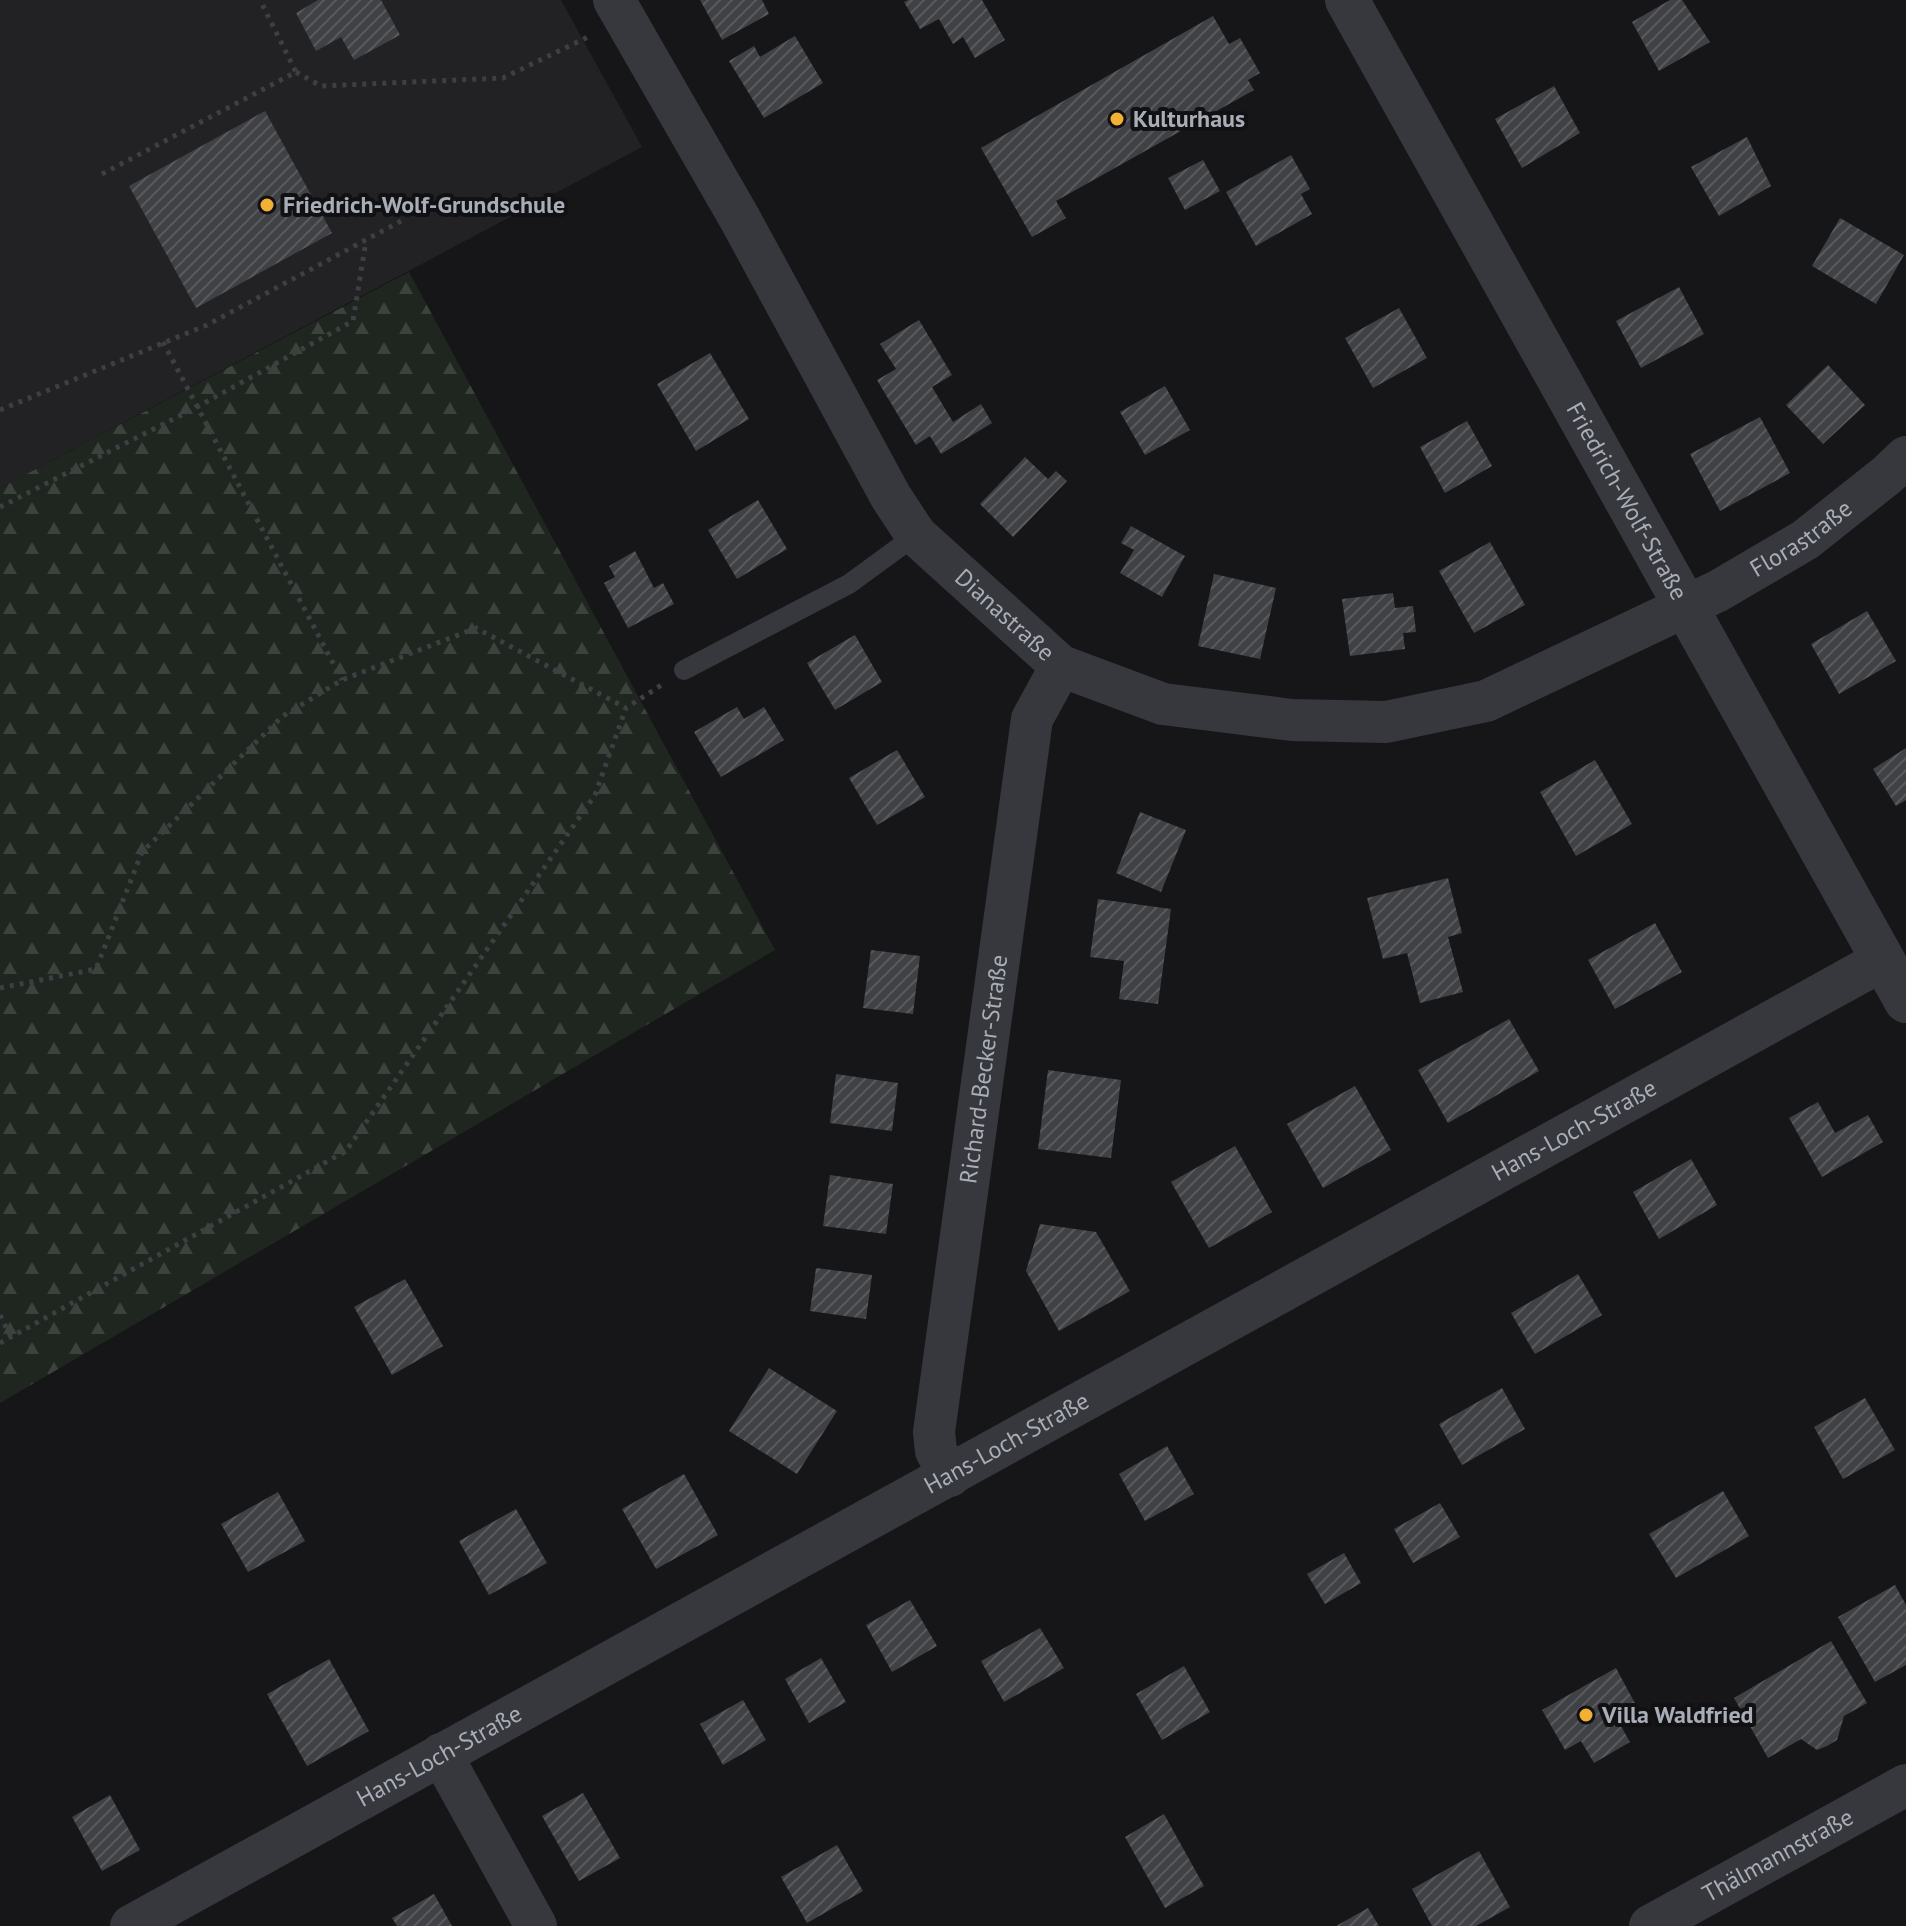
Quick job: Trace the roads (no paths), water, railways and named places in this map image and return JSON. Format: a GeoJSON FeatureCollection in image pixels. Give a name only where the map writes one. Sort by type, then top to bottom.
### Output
{"type":"FeatureCollection","features":[{"type":"Feature","properties":{"kind":"street","name":"Friedrich-Wolf-Straße"},"geometry":{"type":"LineString","coordinates":[[1347,0],[1906,1001]]}},
{"type":"Feature","properties":{"kind":"street","name":"Dianastraße"},"geometry":{"type":"LineString","coordinates":[[619,10],[740,219],[891,497],[916,535],[1061,666],[1163,704],[1292,720],[1386,722],[1486,701],[1686,607]]}},
{"type":"Feature","properties":{"kind":"street","name":"Florastraße"},"geometry":{"type":"LineString","coordinates":[[1686,607],[1805,540],[1906,457]]}},
{"type":"Feature","properties":{"kind":"street","name":"Richard-Becker-Straße"},"geometry":{"type":"LineString","coordinates":[[950,1476],[936,1451],[934,1432],[938,1401],[1032,719],[1061,666]]}},
{"type":"Feature","properties":{"kind":"street","name":"Hans-Loch-Straße"},"geometry":{"type":"LineString","coordinates":[[131,1926],[1883,960]]}},
{"type":"Feature","properties":{"kind":"street"},"geometry":{"type":"LineString","coordinates":[[441,1754],[536,1926]]}},
{"type":"Feature","properties":{"kind":"street","name":"Thälmannstraße"},"geometry":{"type":"LineString","coordinates":[[1650,1926],[1906,1785]]}},
{"type":"Feature","properties":{"kind":"lane"},"geometry":{"type":"LineString","coordinates":[[684,670],[849,584],[916,535]]}},
{"type":"Feature","properties":{"kind":"place","name":"Kulturhaus"},"geometry":{"type":"Point","coordinates":[1117,119]}},
{"type":"Feature","properties":{"kind":"place","name":"Friedrich-Wolf-Grundschule"},"geometry":{"type":"Point","coordinates":[267,205]}},
{"type":"Feature","properties":{"kind":"place","name":"Villa Waldfried"},"geometry":{"type":"Point","coordinates":[1586,1715]}}]}
